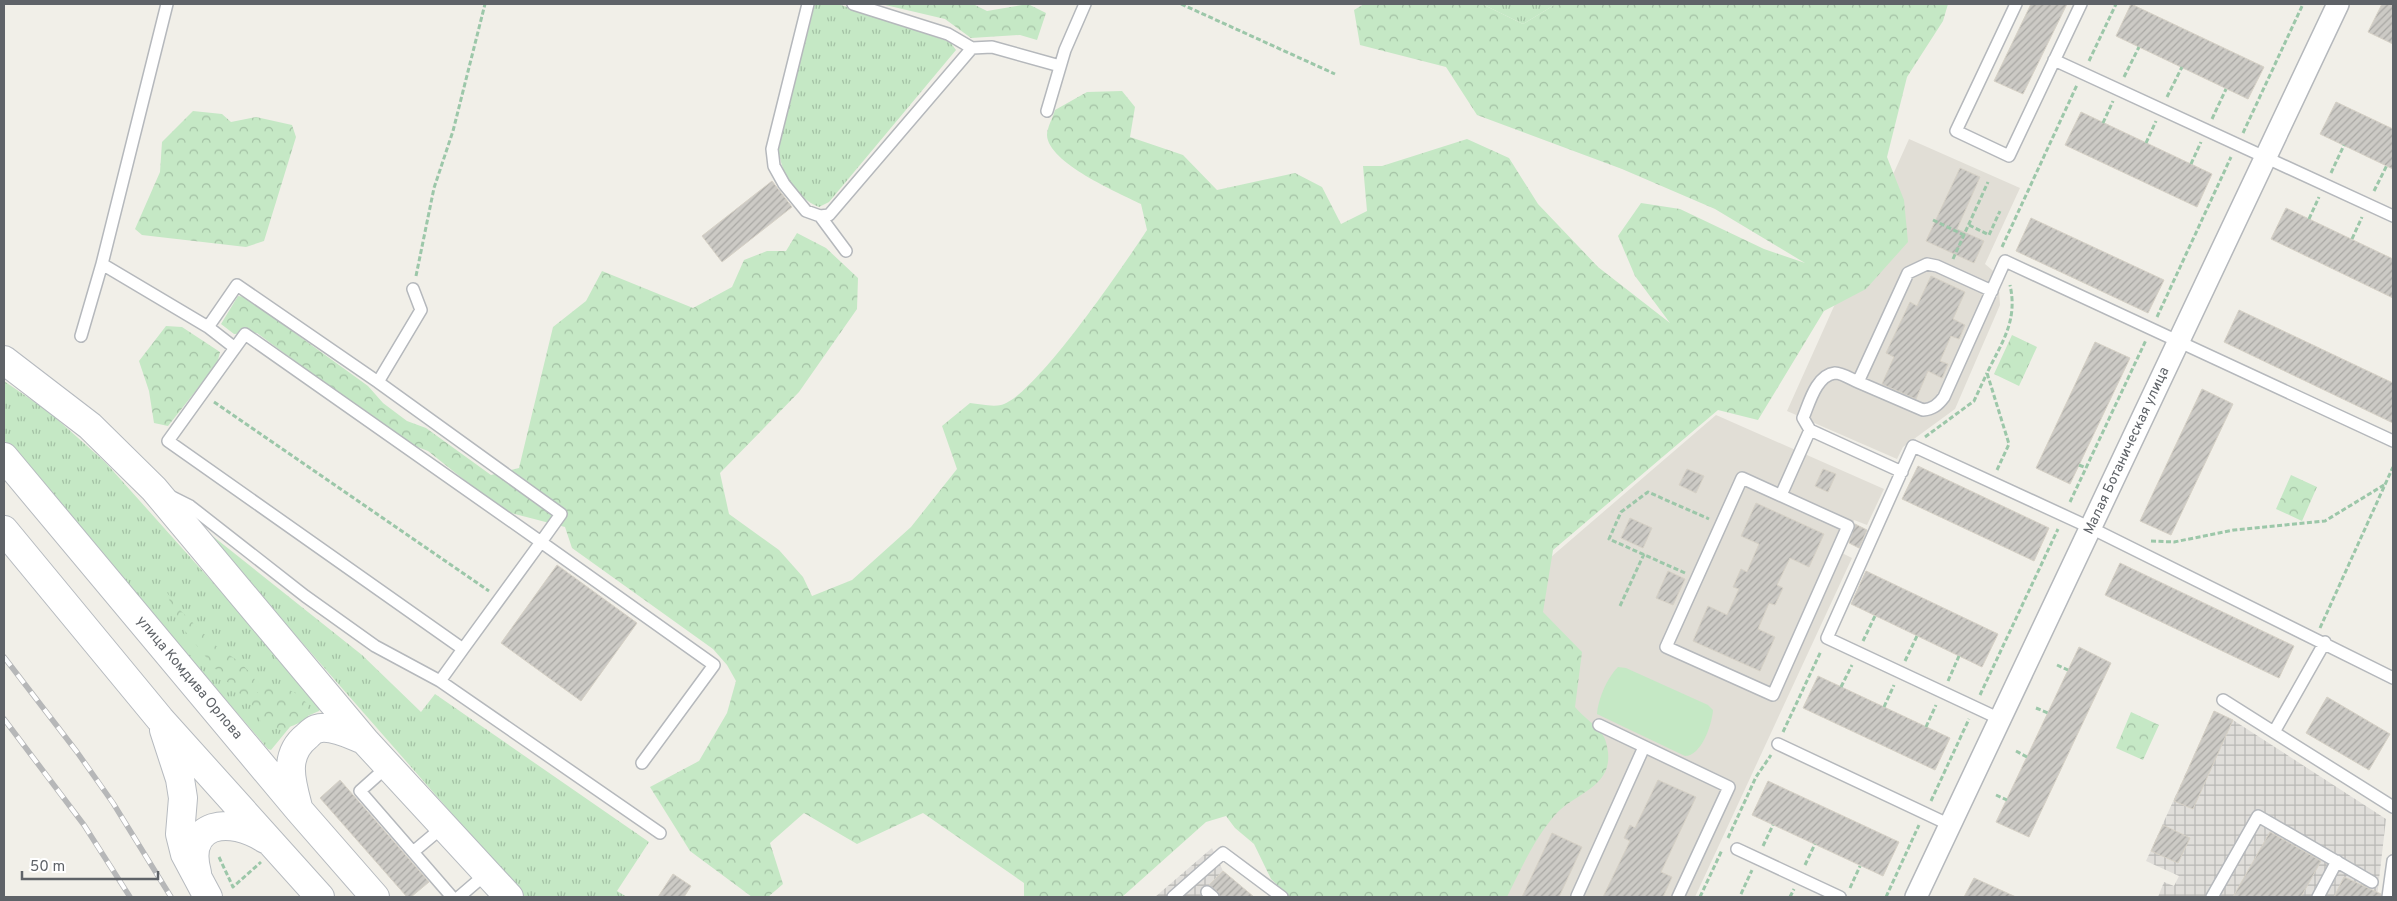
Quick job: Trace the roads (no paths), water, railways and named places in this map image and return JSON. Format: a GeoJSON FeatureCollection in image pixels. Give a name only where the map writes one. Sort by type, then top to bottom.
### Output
{"type":"FeatureCollection","features":[{"type":"Feature","properties":{"kind":"street","name":"Малая Ботаническая улица"},"geometry":{"type":"LineString","coordinates":[[1916,897],[2338,4]]}},
{"type":"Feature","properties":{"kind":"street"},"geometry":{"type":"LineString","coordinates":[[4,360],[90,426],[154,489],[365,741],[509,897]]}},
{"type":"Feature","properties":{"kind":"street","name":"улица Комдива Орлова"},"geometry":{"type":"LineString","coordinates":[[4,458],[299,810],[375,897]]}},
{"type":"Feature","properties":{"kind":"street"},"geometry":{"type":"LineString","coordinates":[[4,530],[271,857],[320,897]]}},
{"type":"Feature","properties":{"kind":"street"},"geometry":{"type":"LineString","coordinates":[[160,719],[180,779],[183,798],[180,834],[185,854],[204,891]]}},
{"type":"Feature","properties":{"kind":"street"},"geometry":{"type":"LineString","coordinates":[[299,810],[291,780],[290,761],[300,741],[316,729],[329,728],[365,741]]}},
{"type":"Feature","properties":{"kind":"street"},"geometry":{"type":"LineString","coordinates":[[204,891],[194,857],[196,843],[206,831],[220,825],[236,825],[256,833],[271,857]]}},
{"type":"Feature","properties":{"kind":"lane"},"geometry":{"type":"LineString","coordinates":[[81,336],[102,264],[167,4]]}},
{"type":"Feature","properties":{"kind":"lane"},"geometry":{"type":"LineString","coordinates":[[808,4],[772,149],[774,166],[784,184],[806,210],[820,216],[830,215],[972,48]]}},
{"type":"Feature","properties":{"kind":"lane"},"geometry":{"type":"LineString","coordinates":[[853,4],[948,34],[972,48],[992,47],[1060,66]]}},
{"type":"Feature","properties":{"kind":"lane"},"geometry":{"type":"LineString","coordinates":[[1048,111],[1060,66],[1085,4]]}},
{"type":"Feature","properties":{"kind":"lane"},"geometry":{"type":"LineString","coordinates":[[2016,4],[1956,131],[2009,156],[2081,4]]}},
{"type":"Feature","properties":{"kind":"lane"},"geometry":{"type":"LineString","coordinates":[[2054,60],[2238,143],[2393,216]]}},
{"type":"Feature","properties":{"kind":"lane"},"geometry":{"type":"LineString","coordinates":[[820,216],[846,251]]}},
{"type":"Feature","properties":{"kind":"lane"},"geometry":{"type":"LineString","coordinates":[[1902,472],[1810,430],[1803,418],[1821,380],[1835,373],[1916,408],[1923,410],[1932,409],[1944,397],[2005,261],[2393,442]]}},
{"type":"Feature","properties":{"kind":"lane"},"geometry":{"type":"LineString","coordinates":[[102,264],[208,327],[235,348]]}},
{"type":"Feature","properties":{"kind":"lane"},"geometry":{"type":"LineString","coordinates":[[1858,382],[1908,273],[1926,264],[1948,271],[1992,291]]}},
{"type":"Feature","properties":{"kind":"lane"},"geometry":{"type":"LineString","coordinates":[[208,327],[237,285],[378,382],[561,514],[440,680]]}},
{"type":"Feature","properties":{"kind":"lane"},"geometry":{"type":"LineString","coordinates":[[378,382],[421,310],[413,289]]}},
{"type":"Feature","properties":{"kind":"lane"},"geometry":{"type":"LineString","coordinates":[[463,649],[168,442],[245,334],[714,665],[642,763]]}},
{"type":"Feature","properties":{"kind":"lane"},"geometry":{"type":"LineString","coordinates":[[1781,495],[1810,430]]}},
{"type":"Feature","properties":{"kind":"lane"},"geometry":{"type":"LineString","coordinates":[[2000,719],[1827,638],[1913,446],[2116,540],[2321,640],[2393,678]]}},
{"type":"Feature","properties":{"kind":"lane"},"geometry":{"type":"LineString","coordinates":[[1742,478],[1781,495],[1848,526],[1773,694],[1666,647],[1742,478]]}},
{"type":"Feature","properties":{"kind":"lane"},"geometry":{"type":"LineString","coordinates":[[154,489],[190,506],[304,596],[375,646],[440,680],[660,833]]}},
{"type":"Feature","properties":{"kind":"lane"},"geometry":{"type":"LineString","coordinates":[[2274,732],[2321,640]]}},
{"type":"Feature","properties":{"kind":"lane"},"geometry":{"type":"LineString","coordinates":[[2223,700],[2393,807]]}},
{"type":"Feature","properties":{"kind":"lane"},"geometry":{"type":"LineString","coordinates":[[1599,726],[1729,786],[1678,897]]}},
{"type":"Feature","properties":{"kind":"lane"},"geometry":{"type":"LineString","coordinates":[[1778,744],[1950,825]]}},
{"type":"Feature","properties":{"kind":"lane"},"geometry":{"type":"LineString","coordinates":[[1576,896],[1644,747]]}},
{"type":"Feature","properties":{"kind":"lane"},"geometry":{"type":"LineString","coordinates":[[389,765],[360,791],[452,897]]}},
{"type":"Feature","properties":{"kind":"lane"},"geometry":{"type":"LineString","coordinates":[[2212,897],[2258,816],[2372,882]]}},
{"type":"Feature","properties":{"kind":"lane"},"geometry":{"type":"LineString","coordinates":[[413,852],[444,826]]}},
{"type":"Feature","properties":{"kind":"lane"},"geometry":{"type":"LineString","coordinates":[[1737,849],[1840,897]]}},
{"type":"Feature","properties":{"kind":"lane"},"geometry":{"type":"LineString","coordinates":[[1173,897],[1223,853],[1282,897]]}},
{"type":"Feature","properties":{"kind":"lane"},"geometry":{"type":"LineString","coordinates":[[2318,897],[2337,861]]}},
{"type":"Feature","properties":{"kind":"lane"},"geometry":{"type":"LineString","coordinates":[[2388,897],[2393,861]]}},
{"type":"Feature","properties":{"kind":"lane"},"geometry":{"type":"LineString","coordinates":[[459,897],[487,873]]}},
{"type":"Feature","properties":{"kind":"railway"},"geometry":{"type":"LineString","coordinates":[[4,657],[77,752],[113,803],[171,897]]}},
{"type":"Feature","properties":{"kind":"railway"},"geometry":{"type":"LineString","coordinates":[[4,719],[84,825],[130,897]]}}]}
